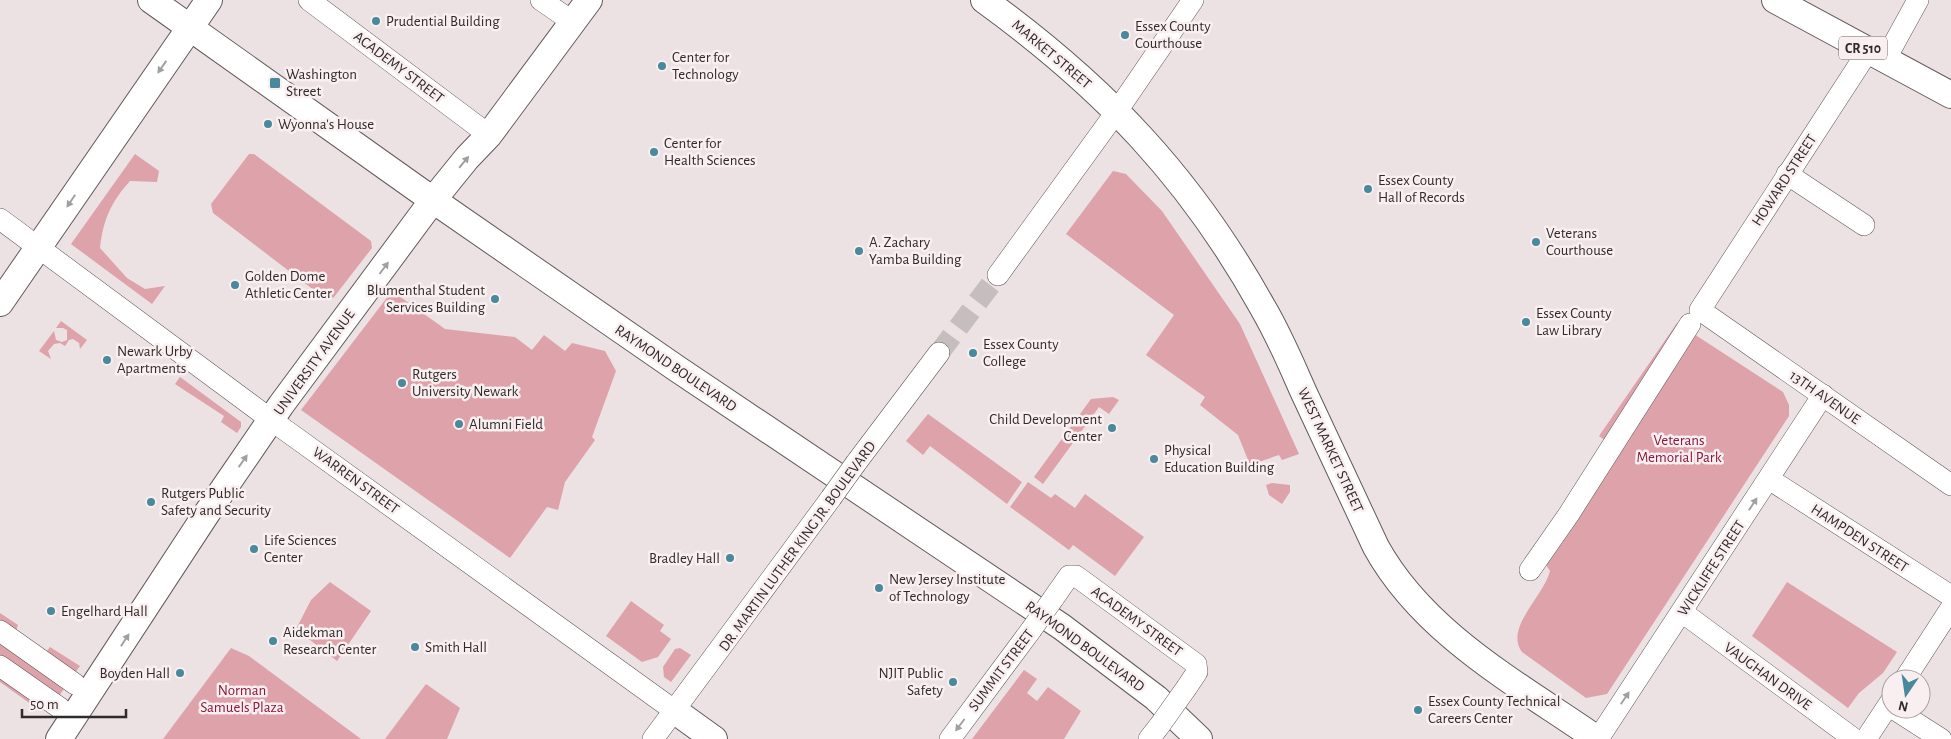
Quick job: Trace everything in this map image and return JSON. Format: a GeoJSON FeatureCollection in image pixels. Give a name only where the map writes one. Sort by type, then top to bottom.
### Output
{"type":"FeatureCollection","features":[{"type":"Feature","properties":{"kind":"main road","name":"RAYMOND BOULEVARD"},"geometry":{"type":"LineString","coordinates":[[151,0],[433,200],[684,373],[1062,627],[1156,698],[1199,739]]}},
{"type":"Feature","properties":{"kind":"main road"},"geometry":{"type":"LineString","coordinates":[[0,303],[40,248],[209,0]]}},
{"type":"Feature","properties":{"kind":"main road","name":"UNIVERSITY AVENUE"},"geometry":{"type":"LineString","coordinates":[[59,739],[207,513],[272,420],[433,200],[467,158],[489,135],[589,0]]}},
{"type":"Feature","properties":{"kind":"main road","name":"MARKET STREET"},"geometry":{"type":"LineString","coordinates":[[984,0],[1053,52],[1117,111]]}},
{"type":"Feature","properties":{"kind":"main road","name":"CR 510"},"geometry":{"type":"LineString","coordinates":[[1775,0],[1951,95]]}},
{"type":"Feature","properties":{"kind":"main road","name":"WEST MARKET STREET"},"geometry":{"type":"LineString","coordinates":[[1117,111],[1147,142],[1187,191],[1241,270],[1275,331],[1376,547],[1398,582],[1429,616],[1457,641],[1597,739]]}},
{"type":"Feature","properties":{"kind":"main road","name":"WARREN STREET"},"geometry":{"type":"LineString","coordinates":[[675,711],[714,739]]}},
{"type":"Feature","properties":{"kind":"street","name":"ACADEMY STREET"},"geometry":{"type":"LineString","coordinates":[[309,0],[489,135]]}},
{"type":"Feature","properties":{"kind":"street"},"geometry":{"type":"LineString","coordinates":[[541,0],[573,22]]}},
{"type":"Feature","properties":{"kind":"street"},"geometry":{"type":"LineString","coordinates":[[998,275],[1117,111],[1193,0]]}},
{"type":"Feature","properties":{"kind":"street","name":"HOWARD STREET"},"geometry":{"type":"LineString","coordinates":[[1530,570],[1584,491],[1784,179],[1918,0]]}},
{"type":"Feature","properties":{"kind":"street"},"geometry":{"type":"LineString","coordinates":[[1784,179],[1861,229]]}},
{"type":"Feature","properties":{"kind":"street","name":"WARREN STREET"},"geometry":{"type":"LineString","coordinates":[[0,219],[272,420],[675,711]]}},
{"type":"Feature","properties":{"kind":"street","name":"13TH AVENUE"},"geometry":{"type":"LineString","coordinates":[[1695,317],[1823,395],[1951,485]]}},
{"type":"Feature","properties":{"kind":"street","name":"DR. MARTIN LUTHER KING JR. BOULEVARD"},"geometry":{"type":"LineString","coordinates":[[654,739],[856,463],[940,353]]}},
{"type":"Feature","properties":{"kind":"street","name":"WICKLIFFE STREET"},"geometry":{"type":"LineString","coordinates":[[1597,739],[1823,395]]}},
{"type":"Feature","properties":{"kind":"street","name":"HAMPDEN STREET"},"geometry":{"type":"LineString","coordinates":[[1769,479],[1951,596]]}},
{"type":"Feature","properties":{"kind":"street","name":"ACADEMY STREET"},"geometry":{"type":"LineString","coordinates":[[1070,576],[1076,576],[1196,664],[1192,680],[1155,732]]}},
{"type":"Feature","properties":{"kind":"street","name":"SUMMIT STREET"},"geometry":{"type":"LineString","coordinates":[[950,739],[1070,576]]}},
{"type":"Feature","properties":{"kind":"street"},"geometry":{"type":"LineString","coordinates":[[1911,669],[1951,608]]}},
{"type":"Feature","properties":{"kind":"street","name":"VAUGHAN DRIVE"},"geometry":{"type":"LineString","coordinates":[[1682,612],[1854,739]]}},
{"type":"Feature","properties":{"kind":"street"},"geometry":{"type":"LineString","coordinates":[[0,631],[67,678],[52,702],[8,672],[24,648]]}},
{"type":"Feature","properties":{"kind":"street"},"geometry":{"type":"LineString","coordinates":[[1866,739],[1881,719]]}},
{"type":"Feature","properties":{"kind":"street"},"geometry":{"type":"LineString","coordinates":[[1910,719],[1940,739]]}},
{"type":"Feature","properties":{"kind":"green space"},"geometry":{"type":"Polygon","coordinates":[[[135,154],[159,171],[157,182],[130,181],[118,196],[109,212],[103,229],[100,248],[127,278],[145,289],[165,286],[152,304],[71,244],[135,154]]]}},
{"type":"Feature","properties":{"kind":"green space"},"geometry":{"type":"Polygon","coordinates":[[[249,154],[254,154],[371,241],[372,248],[334,297],[327,300],[213,213],[211,204],[249,154]]]}},
{"type":"Feature","properties":{"kind":"green space"},"geometry":{"type":"Polygon","coordinates":[[[1113,171],[1126,174],[1162,211],[1240,324],[1299,454],[1282,460],[1279,455],[1250,465],[1238,435],[1200,405],[1205,397],[1146,355],[1174,315],[1066,234],[1113,171]]]}},
{"type":"Feature","properties":{"kind":"green space","name":"Alumni Field"},"geometry":{"type":"Polygon","coordinates":[[[392,291],[445,329],[515,337],[532,350],[544,335],[565,351],[572,343],[605,351],[616,371],[592,437],[595,440],[565,482],[558,510],[547,507],[510,558],[301,410],[392,291]]]}},
{"type":"Feature","properties":{"kind":"green space"},"geometry":{"type":"Polygon","coordinates":[[[61,321],[87,340],[80,349],[79,343],[73,339],[69,340],[65,346],[60,343],[54,344],[48,351],[51,359],[39,351],[54,331],[56,340],[62,342],[67,340],[67,330],[56,328],[61,321]]]}},
{"type":"Feature","properties":{"kind":"green space","name":"Veterans Memorial Park"},"geometry":{"type":"Polygon","coordinates":[[[1677,323],[1783,392],[1789,405],[1789,416],[1607,694],[1586,698],[1522,652],[1518,643],[1518,633],[1521,622],[1546,581],[1550,571],[1546,565],[1606,441],[1599,436],[1677,323]]]}},
{"type":"Feature","properties":{"kind":"green space"},"geometry":{"type":"Polygon","coordinates":[[[180,377],[241,422],[241,427],[237,433],[221,422],[224,416],[175,384],[180,377]]]}},
{"type":"Feature","properties":{"kind":"green space"},"geometry":{"type":"Polygon","coordinates":[[[1113,397],[1119,400],[1109,414],[1099,407],[1043,484],[1034,477],[1091,399],[1113,397]]]}},
{"type":"Feature","properties":{"kind":"green space"},"geometry":{"type":"Polygon","coordinates":[[[928,414],[1022,482],[1007,504],[930,446],[923,455],[906,441],[928,414]]]}},
{"type":"Feature","properties":{"kind":"green space"},"geometry":{"type":"Polygon","coordinates":[[[1028,482],[1051,498],[1055,494],[1075,508],[1085,494],[1144,537],[1115,576],[1073,545],[1069,550],[1010,507],[1028,482]]]}},
{"type":"Feature","properties":{"kind":"green space"},"geometry":{"type":"Polygon","coordinates":[[[1272,483],[1290,485],[1290,492],[1282,504],[1269,495],[1266,485],[1272,483]]]}},
{"type":"Feature","properties":{"kind":"green space"},"geometry":{"type":"Polygon","coordinates":[[[330,582],[371,611],[337,661],[296,629],[311,600],[330,582]]]}},
{"type":"Feature","properties":{"kind":"green space"},"geometry":{"type":"Polygon","coordinates":[[[1787,582],[1897,652],[1886,669],[1881,669],[1881,675],[1859,693],[1848,708],[1752,636],[1787,582]]]}},
{"type":"Feature","properties":{"kind":"green space"},"geometry":{"type":"Polygon","coordinates":[[[631,601],[664,625],[660,631],[671,639],[658,657],[642,662],[606,636],[631,601]]]}},
{"type":"Feature","properties":{"kind":"green space"},"geometry":{"type":"Polygon","coordinates":[[[0,613],[18,625],[16,631],[47,651],[50,647],[80,666],[50,709],[35,707],[0,682],[0,613]]]}},
{"type":"Feature","properties":{"kind":"green space","name":"Norman Samuels Plaza"},"geometry":{"type":"Polygon","coordinates":[[[231,648],[249,656],[361,739],[163,739],[231,648]]]}},
{"type":"Feature","properties":{"kind":"green space"},"geometry":{"type":"Polygon","coordinates":[[[680,648],[691,655],[671,682],[664,677],[663,667],[675,649],[680,648]]]}},
{"type":"Feature","properties":{"kind":"green space"},"geometry":{"type":"Polygon","coordinates":[[[1024,670],[1037,679],[1027,693],[1037,701],[1048,687],[1081,711],[1064,739],[972,739],[1024,670]]]}},
{"type":"Feature","properties":{"kind":"green space"},"geometry":{"type":"Polygon","coordinates":[[[426,684],[460,708],[447,739],[385,739],[426,684]]]}},
{"type":"Feature","properties":{"kind":"tunnel"},"geometry":{"type":"LineString","coordinates":[[939,353],[998,275]]}},
{"type":"Feature","properties":{"kind":"place","name":"Prudential Building"},"geometry":{"type":"Point","coordinates":[376,21]}},
{"type":"Feature","properties":{"kind":"place","name":"Essex County Courthouse"},"geometry":{"type":"Point","coordinates":[1125,35]}},
{"type":"Feature","properties":{"kind":"place","name":"Center for Technology"},"geometry":{"type":"Point","coordinates":[662,66]}},
{"type":"Feature","properties":{"kind":"place","name":"Washington Street"},"geometry":{"type":"Point","coordinates":[275,83]}},
{"type":"Feature","properties":{"kind":"place","name":"Wyonna's House"},"geometry":{"type":"Point","coordinates":[268,124]}},
{"type":"Feature","properties":{"kind":"place","name":"Center for Health Sciences"},"geometry":{"type":"Point","coordinates":[654,152]}},
{"type":"Feature","properties":{"kind":"place","name":"Essex County Hall of Records"},"geometry":{"type":"Point","coordinates":[1368,189]}},
{"type":"Feature","properties":{"kind":"place","name":"Veterans Courthouse"},"geometry":{"type":"Point","coordinates":[1536,242]}},
{"type":"Feature","properties":{"kind":"place","name":"A. Zachary Yamba Building"},"geometry":{"type":"Point","coordinates":[859,251]}},
{"type":"Feature","properties":{"kind":"place","name":"Golden Dome Athletic Center"},"geometry":{"type":"Point","coordinates":[235,285]}},
{"type":"Feature","properties":{"kind":"place","name":"Blumenthal Student Services Building"},"geometry":{"type":"Point","coordinates":[495,299]}},
{"type":"Feature","properties":{"kind":"place","name":"Essex County Law Library"},"geometry":{"type":"Point","coordinates":[1526,322]}},
{"type":"Feature","properties":{"kind":"place","name":"Essex County College"},"geometry":{"type":"Point","coordinates":[973,353]}},
{"type":"Feature","properties":{"kind":"place","name":"Newark Urby Apartments"},"geometry":{"type":"Point","coordinates":[107,360]}},
{"type":"Feature","properties":{"kind":"place","name":"Rutgers University Newark"},"geometry":{"type":"Point","coordinates":[402,383]}},
{"type":"Feature","properties":{"kind":"place","name":"Alumni Field"},"geometry":{"type":"Point","coordinates":[459,424]}},
{"type":"Feature","properties":{"kind":"place","name":"Child Development Center"},"geometry":{"type":"Point","coordinates":[1112,428]}},
{"type":"Feature","properties":{"kind":"place","name":"Physical Education Building"},"geometry":{"type":"Point","coordinates":[1154,459]}},
{"type":"Feature","properties":{"kind":"place","name":"Rutgers Public Safety and Security"},"geometry":{"type":"Point","coordinates":[151,502]}},
{"type":"Feature","properties":{"kind":"place","name":"Life Sciences Center"},"geometry":{"type":"Point","coordinates":[254,549]}},
{"type":"Feature","properties":{"kind":"place","name":"Bradley Hall"},"geometry":{"type":"Point","coordinates":[730,558]}},
{"type":"Feature","properties":{"kind":"place","name":"New Jersey Institute of Technology"},"geometry":{"type":"Point","coordinates":[879,588]}},
{"type":"Feature","properties":{"kind":"place","name":"Engelhard Hall"},"geometry":{"type":"Point","coordinates":[51,611]}},
{"type":"Feature","properties":{"kind":"place","name":"Aidekman Research Center"},"geometry":{"type":"Point","coordinates":[273,641]}},
{"type":"Feature","properties":{"kind":"place","name":"Smith Hall"},"geometry":{"type":"Point","coordinates":[415,647]}},
{"type":"Feature","properties":{"kind":"place","name":"Boyden Hall"},"geometry":{"type":"Point","coordinates":[180,673]}},
{"type":"Feature","properties":{"kind":"place","name":"NJIT Public Safety"},"geometry":{"type":"Point","coordinates":[953,682]}},
{"type":"Feature","properties":{"kind":"place","name":"Essex County Technical Careers Center"},"geometry":{"type":"Point","coordinates":[1418,710]}}]}
